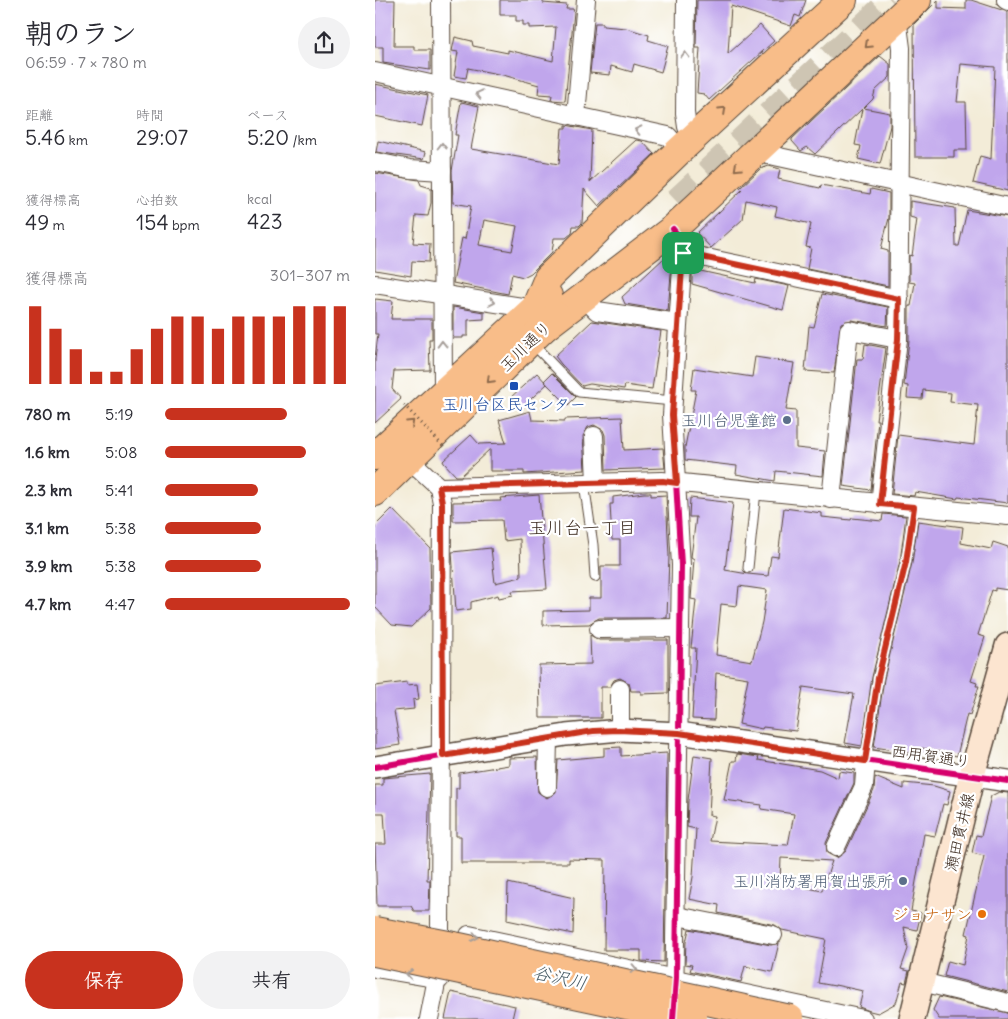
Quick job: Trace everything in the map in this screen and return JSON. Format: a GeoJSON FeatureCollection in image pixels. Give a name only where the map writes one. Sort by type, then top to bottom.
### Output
{"type":"FeatureCollection","features":[{"type":"Feature","properties":{"kind":"highway"},"geometry":{"type":"LineString","coordinates":[[536,326],[548,278],[688,142],[843,0]]}},
{"type":"Feature","properties":{"kind":"highway"},"geometry":{"type":"LineString","coordinates":[[536,326],[584,298],[673,228],[917,0]]}},
{"type":"Feature","properties":{"kind":"highway","name":"玉川通り"},"geometry":{"type":"LineString","coordinates":[[375,492],[410,460],[536,326],[673,193]]}},
{"type":"Feature","properties":{"kind":"highway","name":"玉川通り"},"geometry":{"type":"LineString","coordinates":[[375,456],[443,392],[536,326]]}},
{"type":"Feature","properties":{"kind":"highway"},"geometry":{"type":"LineString","coordinates":[[375,931],[790,1019]]}},
{"type":"Feature","properties":{"kind":"highway"},"geometry":{"type":"LineString","coordinates":[[375,952],[693,1019]]}},
{"type":"Feature","properties":{"kind":"main road","name":"瀬田貫井線"},"geometry":{"type":"LineString","coordinates":[[912,1019],[972,776],[1008,646]]}},
{"type":"Feature","properties":{"kind":"street"},"geometry":{"type":"LineString","coordinates":[[441,0],[443,392]]}},
{"type":"Feature","properties":{"kind":"street"},"geometry":{"type":"LineString","coordinates":[[576,116],[586,0]]}},
{"type":"Feature","properties":{"kind":"street"},"geometry":{"type":"LineString","coordinates":[[375,72],[688,142],[685,113],[686,0]]}},
{"type":"Feature","properties":{"kind":"street"},"geometry":{"type":"LineString","coordinates":[[880,504],[898,339],[901,48],[897,18]]}},
{"type":"Feature","properties":{"kind":"street"},"geometry":{"type":"LineString","coordinates":[[761,145],[770,155],[901,182],[1008,207]]}},
{"type":"Feature","properties":{"kind":"street"},"geometry":{"type":"LineString","coordinates":[[376,162],[410,169],[442,171]]}},
{"type":"Feature","properties":{"kind":"street"},"geometry":{"type":"LineString","coordinates":[[673,228],[680,238],[683,253],[673,401],[681,565],[676,978],[673,1019]]}},
{"type":"Feature","properties":{"kind":"street"},"geometry":{"type":"LineString","coordinates":[[683,253],[899,299]]}},
{"type":"Feature","properties":{"kind":"street"},"geometry":{"type":"LineString","coordinates":[[375,284],[441,293],[536,326]]}},
{"type":"Feature","properties":{"kind":"street"},"geometry":{"type":"LineString","coordinates":[[584,298],[597,311],[679,323]]}},
{"type":"Feature","properties":{"kind":"street"},"geometry":{"type":"LineString","coordinates":[[831,499],[849,330],[898,339]]}},
{"type":"Feature","properties":{"kind":"street"},"geometry":{"type":"LineString","coordinates":[[590,483],[594,436]]}},
{"type":"Feature","properties":{"kind":"street"},"geometry":{"type":"LineString","coordinates":[[410,460],[439,487],[442,503],[443,756],[441,930],[437,978],[429,1019]]}},
{"type":"Feature","properties":{"kind":"street"},"geometry":{"type":"LineString","coordinates":[[439,487],[677,483],[1008,516]]}},
{"type":"Feature","properties":{"kind":"street"},"geometry":{"type":"LineString","coordinates":[[599,629],[680,628]]}},
{"type":"Feature","properties":{"kind":"street"},"geometry":{"type":"LineString","coordinates":[[619,730],[620,689]]}},
{"type":"Feature","properties":{"kind":"street","name":"西用賀通り"},"geometry":{"type":"LineString","coordinates":[[375,767],[593,731],[619,730],[679,733],[1008,781]]}},
{"type":"Feature","properties":{"kind":"street"},"geometry":{"type":"LineString","coordinates":[[547,787],[548,738]]}},
{"type":"Feature","properties":{"kind":"street"},"geometry":{"type":"LineString","coordinates":[[837,847],[864,786],[865,761]]}},
{"type":"Feature","properties":{"kind":"street"},"geometry":{"type":"LineString","coordinates":[[677,916],[773,935]]}},
{"type":"Feature","properties":{"kind":"street"},"geometry":{"type":"LineString","coordinates":[[375,920],[441,930],[676,978],[863,1019]]}},
{"type":"Feature","properties":{"kind":"street"},"geometry":{"type":"LineString","coordinates":[[375,968],[437,978],[646,1019]]}},
{"type":"Feature","properties":{"kind":"street"},"geometry":{"type":"LineString","coordinates":[[922,982],[1008,1003]]}},
{"type":"Feature","properties":{"kind":"lane"},"geometry":{"type":"LineString","coordinates":[[536,326],[579,392],[673,401]]}},
{"type":"Feature","properties":{"kind":"lane"},"geometry":{"type":"LineString","coordinates":[[590,483],[595,577]]}},
{"type":"Feature","properties":{"kind":"lane"},"geometry":{"type":"LineString","coordinates":[[748,568],[756,491]]}},
{"type":"Feature","properties":{"kind":"lane"},"geometry":{"type":"LineString","coordinates":[[865,761],[878,678],[906,562],[914,507]]}},
{"type":"Feature","properties":{"kind":"path"},"geometry":{"type":"LineString","coordinates":[[404,405],[445,448]]}},
{"type":"Feature","properties":{"kind":"building"},"geometry":{"type":"Polygon","coordinates":[[[375,0],[395,0],[394,46],[414,46],[414,50],[430,50],[430,70],[383,63],[383,47],[375,47],[375,0]]]}},
{"type":"Feature","properties":{"kind":"building"},"geometry":{"type":"Polygon","coordinates":[[[500,0],[543,0],[543,3],[567,5],[566,9],[573,9],[565,101],[551,100],[552,95],[538,94],[539,85],[503,75],[468,68],[466,78],[454,76],[458,52],[452,51],[455,37],[472,41],[473,46],[508,53],[508,50],[553,61],[556,27],[529,28],[529,25],[523,25],[523,21],[516,21],[516,15],[500,15],[500,0]]]}},
{"type":"Feature","properties":{"kind":"building"},"geometry":{"type":"Polygon","coordinates":[[[697,0],[806,0],[800,17],[795,15],[791,26],[731,6],[728,54],[760,25],[774,41],[709,100],[704,94],[697,93],[700,48],[696,48],[697,0]]]}},
{"type":"Feature","properties":{"kind":"building"},"geometry":{"type":"Polygon","coordinates":[[[938,0],[938,8],[966,9],[966,0],[971,0],[1008,12],[1008,191],[973,183],[980,156],[991,159],[995,67],[961,64],[957,102],[966,102],[967,150],[954,150],[954,157],[915,157],[914,24],[938,0]]]}},
{"type":"Feature","properties":{"kind":"building"},"geometry":{"type":"Polygon","coordinates":[[[595,23],[603,23],[603,26],[626,28],[649,35],[648,40],[668,46],[661,72],[634,64],[632,72],[611,66],[610,75],[590,73],[595,23]]]}},
{"type":"Feature","properties":{"kind":"building"},"geometry":{"type":"Polygon","coordinates":[[[880,56],[890,64],[890,77],[875,91],[873,99],[864,108],[890,113],[890,126],[880,164],[858,159],[861,146],[855,145],[862,109],[815,154],[807,147],[801,151],[792,139],[880,56]]]}},
{"type":"Feature","properties":{"kind":"building"},"geometry":{"type":"Polygon","coordinates":[[[375,84],[428,95],[422,126],[375,116],[375,84]]]}},
{"type":"Feature","properties":{"kind":"building"},"geometry":{"type":"Polygon","coordinates":[[[461,102],[479,106],[471,149],[559,164],[562,128],[566,128],[566,125],[592,130],[590,182],[636,140],[642,141],[654,154],[599,206],[584,189],[582,223],[579,226],[573,226],[572,233],[566,238],[554,238],[552,252],[531,273],[523,277],[512,274],[508,294],[453,283],[462,238],[465,239],[471,206],[453,203],[452,171],[458,135],[455,135],[461,102]],[[484,220],[479,245],[512,251],[517,226],[484,220]]]}},
{"type":"Feature","properties":{"kind":"building"},"geometry":{"type":"Polygon","coordinates":[[[378,141],[426,152],[424,159],[376,152],[378,141]]]}},
{"type":"Feature","properties":{"kind":"building"},"geometry":{"type":"Polygon","coordinates":[[[769,166],[780,169],[778,179],[820,188],[821,185],[870,194],[871,189],[889,193],[889,218],[881,249],[888,251],[888,286],[807,269],[811,248],[806,247],[811,224],[775,216],[777,207],[746,200],[743,219],[711,248],[697,233],[742,190],[740,188],[760,169],[769,166]]]}},
{"type":"Feature","properties":{"kind":"building"},"geometry":{"type":"Polygon","coordinates":[[[375,173],[419,180],[421,185],[431,188],[431,203],[428,216],[416,215],[413,243],[430,244],[429,262],[412,261],[411,276],[375,270],[375,173]]]}},
{"type":"Feature","properties":{"kind":"building"},"geometry":{"type":"Polygon","coordinates":[[[910,201],[955,208],[956,246],[959,246],[967,210],[1008,217],[1008,503],[958,497],[957,499],[915,492],[914,496],[892,494],[898,435],[974,445],[978,405],[950,402],[951,393],[923,390],[922,399],[907,398],[908,386],[904,385],[909,340],[909,306],[911,306],[915,283],[909,282],[909,255],[912,256],[917,219],[910,217],[910,201]]]}},
{"type":"Feature","properties":{"kind":"building"},"geometry":{"type":"Polygon","coordinates":[[[664,258],[672,262],[668,311],[625,304],[622,297],[664,258]]]}},
{"type":"Feature","properties":{"kind":"building"},"geometry":{"type":"Polygon","coordinates":[[[696,270],[755,283],[756,279],[789,286],[783,310],[692,284],[692,272],[695,273],[696,270]]]}},
{"type":"Feature","properties":{"kind":"building"},"geometry":{"type":"Polygon","coordinates":[[[822,294],[888,307],[887,326],[851,320],[841,323],[834,373],[805,371],[809,326],[814,327],[822,294]]]}},
{"type":"Feature","properties":{"kind":"building"},"geometry":{"type":"Polygon","coordinates":[[[375,299],[393,301],[391,319],[432,319],[432,339],[429,339],[430,370],[394,371],[392,389],[401,399],[375,423],[375,359],[378,334],[375,334],[375,299]]]}},
{"type":"Feature","properties":{"kind":"building"},"geometry":{"type":"Polygon","coordinates":[[[453,307],[484,312],[484,319],[468,320],[468,336],[453,338],[453,307]]]}},
{"type":"Feature","properties":{"kind":"building"},"geometry":{"type":"Polygon","coordinates":[[[592,321],[661,331],[652,389],[625,385],[624,389],[590,384],[582,386],[561,364],[555,356],[592,321]]]}},
{"type":"Feature","properties":{"kind":"building"},"geometry":{"type":"Polygon","coordinates":[[[865,344],[886,348],[876,420],[878,420],[871,490],[843,486],[857,359],[863,359],[865,344]]]}},
{"type":"Feature","properties":{"kind":"building"},"geometry":{"type":"Polygon","coordinates":[[[755,357],[794,363],[786,410],[796,411],[796,448],[825,451],[823,476],[776,471],[775,481],[736,474],[737,466],[685,460],[685,447],[696,390],[691,390],[694,368],[752,377],[755,357]]]}},
{"type":"Feature","properties":{"kind":"building"},"geometry":{"type":"Polygon","coordinates":[[[537,373],[547,384],[520,409],[510,398],[537,373]]]}},
{"type":"Feature","properties":{"kind":"building"},"geometry":{"type":"Polygon","coordinates":[[[552,373],[576,397],[568,405],[544,381],[552,373]]]}},
{"type":"Feature","properties":{"kind":"building"},"geometry":{"type":"Polygon","coordinates":[[[530,411],[532,420],[565,421],[565,419],[622,417],[624,450],[663,448],[665,468],[606,470],[605,435],[603,430],[594,425],[588,427],[583,436],[585,470],[524,474],[524,471],[490,471],[490,449],[461,476],[456,476],[444,463],[443,461],[471,435],[479,444],[506,443],[499,420],[530,411]]]}},
{"type":"Feature","properties":{"kind":"building"},"geometry":{"type":"Polygon","coordinates":[[[651,493],[651,496],[666,495],[669,556],[667,618],[599,618],[589,624],[543,625],[543,611],[589,610],[589,598],[601,598],[601,566],[620,566],[620,540],[612,540],[610,504],[613,504],[613,497],[651,493]]]}},
{"type":"Feature","properties":{"kind":"building"},"geometry":{"type":"Polygon","coordinates":[[[539,495],[547,589],[512,591],[513,595],[499,598],[498,595],[471,602],[471,609],[456,611],[452,552],[491,548],[495,583],[521,577],[520,539],[504,541],[502,520],[453,521],[453,502],[501,501],[500,498],[539,495]]]}},
{"type":"Feature","properties":{"kind":"building"},"geometry":{"type":"Polygon","coordinates":[[[690,498],[733,503],[725,570],[768,576],[771,556],[778,557],[784,508],[822,513],[822,517],[851,520],[852,518],[882,521],[883,514],[906,516],[900,561],[872,677],[862,746],[845,743],[854,694],[803,687],[796,731],[763,727],[762,729],[739,724],[748,678],[716,673],[714,720],[692,719],[696,648],[691,648],[696,600],[691,599],[694,559],[691,557],[696,517],[689,517],[690,498]],[[739,586],[737,606],[721,604],[716,655],[752,661],[762,622],[767,590],[739,586]]]}},
{"type":"Feature","properties":{"kind":"building"},"geometry":{"type":"Polygon","coordinates":[[[392,509],[430,548],[431,608],[411,627],[392,625],[375,607],[375,526],[392,509]]]}},
{"type":"Feature","properties":{"kind":"building"},"geometry":{"type":"Polygon","coordinates":[[[918,521],[963,527],[961,543],[991,549],[993,542],[1008,547],[1008,590],[995,588],[995,591],[992,590],[978,635],[985,637],[971,681],[977,683],[976,686],[979,686],[970,715],[967,714],[957,756],[922,748],[920,754],[874,747],[884,679],[912,563],[918,521]]]}},
{"type":"Feature","properties":{"kind":"building"},"geometry":{"type":"Polygon","coordinates":[[[590,635],[599,640],[668,640],[668,693],[641,694],[641,691],[631,691],[629,683],[620,678],[614,680],[610,687],[601,687],[601,718],[540,718],[539,665],[591,664],[590,635]]]}},
{"type":"Feature","properties":{"kind":"building"},"geometry":{"type":"Polygon","coordinates":[[[407,682],[407,685],[417,684],[419,699],[413,700],[414,709],[394,711],[400,745],[375,749],[375,686],[407,682]]]}},
{"type":"Feature","properties":{"kind":"building"},"geometry":{"type":"Polygon","coordinates":[[[621,747],[621,756],[667,753],[664,962],[641,961],[641,950],[604,950],[605,860],[569,859],[569,863],[461,863],[461,836],[456,836],[456,788],[459,788],[459,773],[509,765],[509,758],[537,757],[538,792],[547,798],[556,792],[558,760],[604,756],[604,748],[621,747]]]}},
{"type":"Feature","properties":{"kind":"building"},"geometry":{"type":"Polygon","coordinates":[[[737,754],[759,757],[758,760],[820,770],[838,778],[839,771],[854,773],[854,783],[826,843],[827,853],[837,858],[846,851],[874,790],[875,777],[904,789],[904,783],[934,786],[950,791],[947,805],[943,804],[935,836],[924,834],[911,911],[921,913],[917,930],[904,927],[908,949],[901,969],[909,971],[906,983],[902,982],[896,1003],[878,1013],[870,1011],[859,1007],[863,991],[818,983],[826,939],[782,930],[775,925],[718,913],[719,905],[689,899],[693,877],[696,829],[687,827],[688,800],[694,755],[712,758],[709,815],[715,816],[710,841],[788,845],[794,814],[761,809],[762,805],[724,800],[732,761],[736,761],[737,754]],[[781,858],[780,882],[822,891],[832,861],[781,858]]]}},
{"type":"Feature","properties":{"kind":"building"},"geometry":{"type":"Polygon","coordinates":[[[430,774],[427,880],[430,880],[429,911],[414,911],[411,906],[377,906],[375,844],[386,844],[384,813],[375,813],[375,785],[383,785],[383,778],[430,774]]]}},
{"type":"Feature","properties":{"kind":"building"},"geometry":{"type":"Polygon","coordinates":[[[999,792],[1008,793],[1008,992],[944,976],[948,961],[963,965],[969,935],[966,934],[984,856],[972,853],[976,835],[981,836],[991,796],[999,792]]]}},
{"type":"Feature","properties":{"kind":"building"},"geometry":{"type":"Polygon","coordinates":[[[508,883],[574,898],[573,934],[507,920],[508,883]]]}},
{"type":"Feature","properties":{"kind":"building"},"geometry":{"type":"Polygon","coordinates":[[[689,929],[771,945],[779,943],[772,972],[745,966],[741,982],[690,971],[692,965],[685,964],[686,942],[689,929]]]}},
{"type":"Feature","properties":{"kind":"building"},"geometry":{"type":"Polygon","coordinates":[[[451,992],[515,1006],[512,1019],[445,1019],[451,992]]]}},
{"type":"Feature","properties":{"kind":"building"},"geometry":{"type":"Polygon","coordinates":[[[939,997],[1008,1013],[1008,1019],[939,1019],[933,1010],[939,997]]]}},
{"type":"Feature","properties":{"kind":"tunnel"},"geometry":{"type":"LineString","coordinates":[[677,202],[893,0]]}},
{"type":"Feature","properties":{"kind":"cycle path"},"geometry":{"type":"LineString","coordinates":[[673,229],[680,238],[683,253],[672,415],[681,565],[676,978],[673,1019]]}},
{"type":"Feature","properties":{"kind":"cycle path"},"geometry":{"type":"LineString","coordinates":[[375,767],[566,735],[620,730],[679,733],[1008,781]]}},
{"type":"Feature","properties":{"kind":"place","name":"玉川台区民センター"},"geometry":{"type":"Point","coordinates":[514,386]}},
{"type":"Feature","properties":{"kind":"place","name":"玉川台児童館"},"geometry":{"type":"Point","coordinates":[787,420]}},
{"type":"Feature","properties":{"kind":"place","name":"玉川消防署用賀出張所"},"geometry":{"type":"Point","coordinates":[903,881]}},
{"type":"Feature","properties":{"kind":"place","name":"ジョナサン"},"geometry":{"type":"Point","coordinates":[982,914]}},
{"type":"Feature","properties":{"kind":"district","name":"玉川台一丁目"},"geometry":{"type":"Point","coordinates":[582,528]}},
{"type":"Feature","properties":{"kind":"route"},"geometry":{"type":"LineString","coordinates":[[683,253],[899,299],[898,339],[880,504],[914,507],[906,562],[878,678],[865,761],[679,733],[619,730],[593,731],[457,752],[443,756],[442,503],[439,487],[663,481],[677,483],[672,415],[683,253]]}},
{"type":"Feature","properties":{"kind":"water label","name":"谷沢川"},"geometry":{"type":"Point","coordinates":[560,978]}}]}
